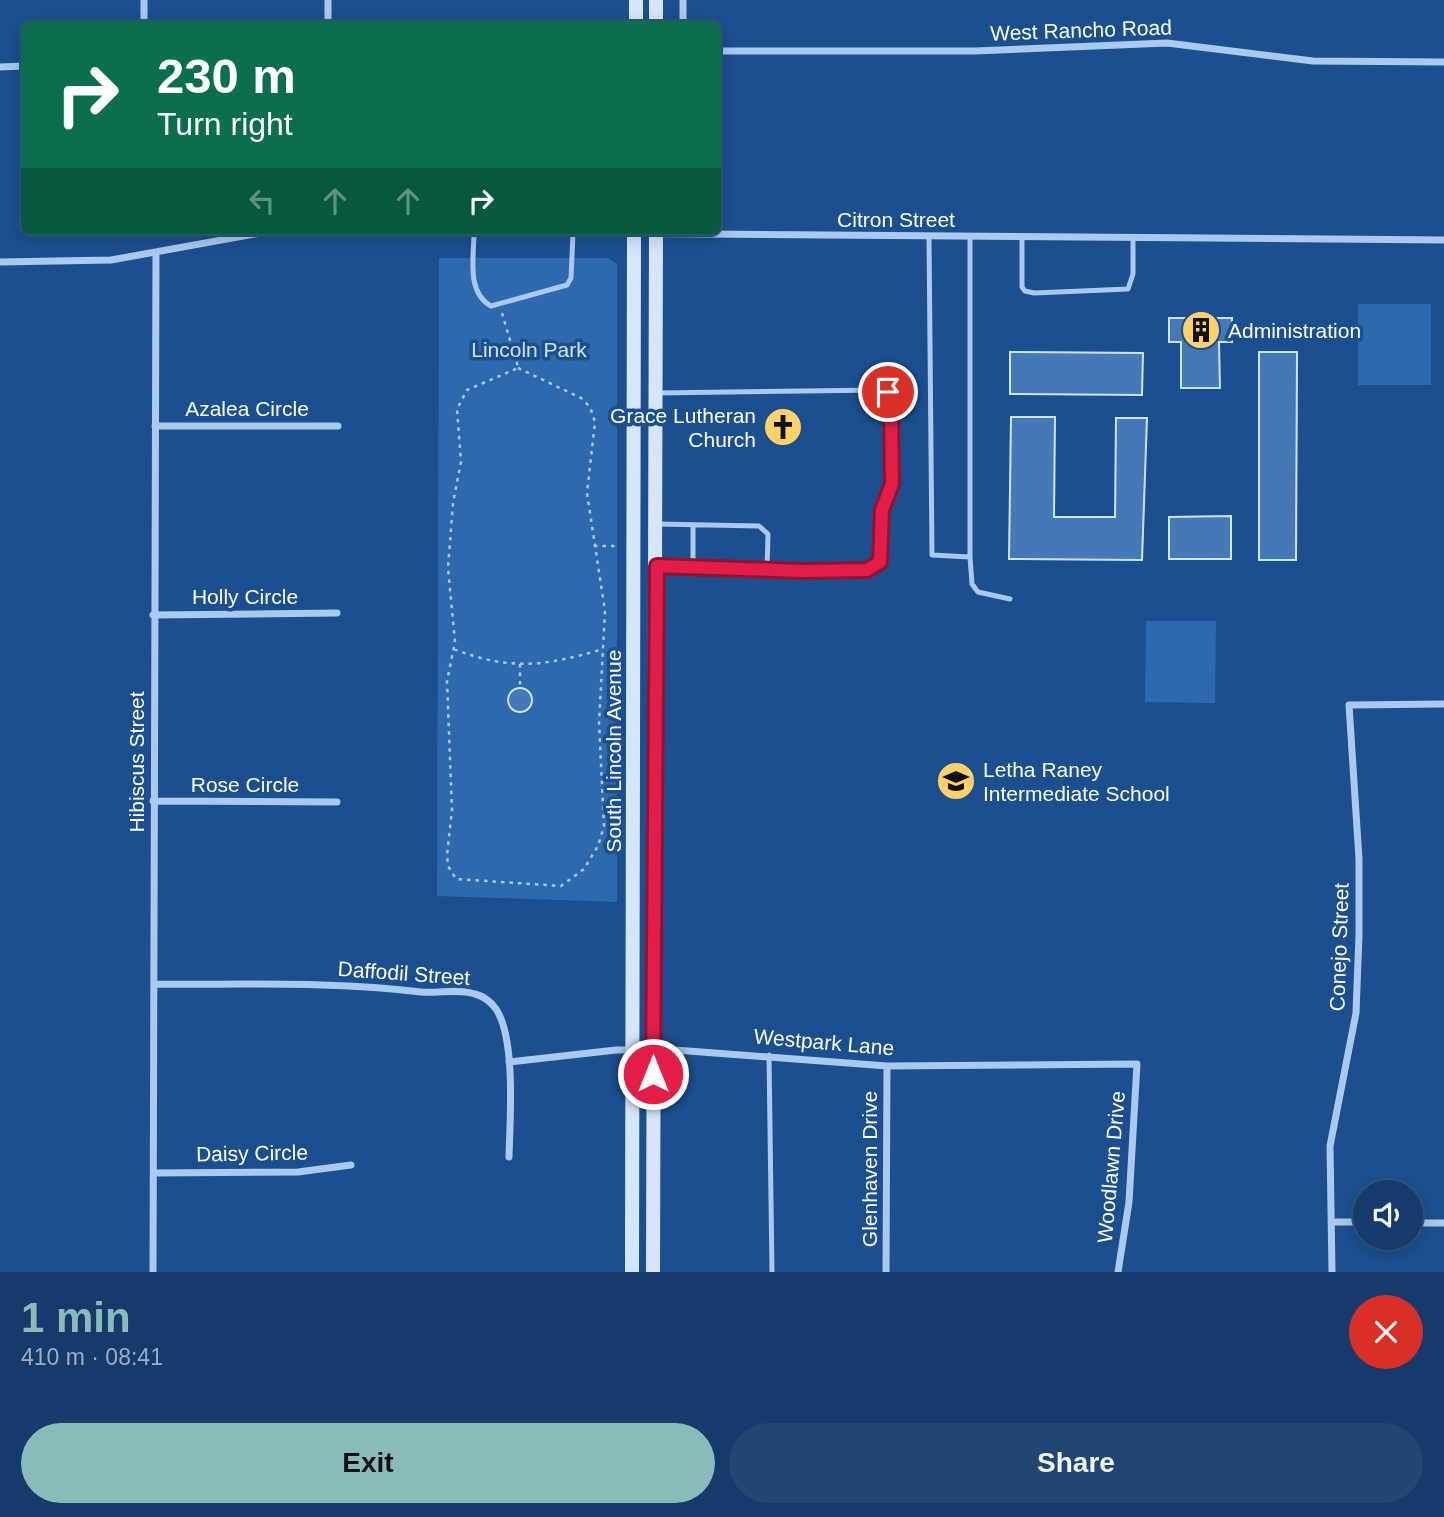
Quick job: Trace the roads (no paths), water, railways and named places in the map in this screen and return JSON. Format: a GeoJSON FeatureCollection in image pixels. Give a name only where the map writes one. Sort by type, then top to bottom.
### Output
{"type":"FeatureCollection","features":[{"type":"Feature","properties":{"kind":"main road"},"geometry":{"type":"LineString","coordinates":[[635,21],[636,0]]}},
{"type":"Feature","properties":{"kind":"main road"},"geometry":{"type":"LineString","coordinates":[[656,0],[656,21]]}},
{"type":"Feature","properties":{"kind":"main road","name":"South Lincoln Avenue"},"geometry":{"type":"LineString","coordinates":[[632,1272],[634,235]]}},
{"type":"Feature","properties":{"kind":"main road","name":"South Lincoln Avenue"},"geometry":{"type":"LineString","coordinates":[[653,1272],[656,235]]}},
{"type":"Feature","properties":{"kind":"street"},"geometry":{"type":"LineString","coordinates":[[144,0],[144,21]]}},
{"type":"Feature","properties":{"kind":"street"},"geometry":{"type":"LineString","coordinates":[[328,0],[328,21]]}},
{"type":"Feature","properties":{"kind":"street"},"geometry":{"type":"LineString","coordinates":[[683,0],[683,21]]}},
{"type":"Feature","properties":{"kind":"street","name":"West Rancho Road"},"geometry":{"type":"LineString","coordinates":[[721,51],[975,51],[1167,43],[1313,61],[1444,62]]}},
{"type":"Feature","properties":{"kind":"street"},"geometry":{"type":"LineString","coordinates":[[0,67],[21,66]]}},
{"type":"Feature","properties":{"kind":"street","name":"Citron Street"},"geometry":{"type":"LineString","coordinates":[[721,234],[1444,240]]}},
{"type":"Feature","properties":{"kind":"street"},"geometry":{"type":"LineString","coordinates":[[0,262],[111,260],[250,235]]}},
{"type":"Feature","properties":{"kind":"street","name":"Hibiscus Street"},"geometry":{"type":"LineString","coordinates":[[153,1272],[156,252]]}},
{"type":"Feature","properties":{"kind":"street","name":"Azalea Circle"},"geometry":{"type":"LineString","coordinates":[[155,426],[338,426]]}},
{"type":"Feature","properties":{"kind":"street","name":"Holly Circle"},"geometry":{"type":"LineString","coordinates":[[153,615],[337,613]]}},
{"type":"Feature","properties":{"kind":"street","name":"Conejo Street"},"geometry":{"type":"LineString","coordinates":[[1332,1272],[1330,1146],[1356,1013],[1357,987],[1359,859],[1349,705],[1444,704]]}},
{"type":"Feature","properties":{"kind":"street","name":"Rose Circle"},"geometry":{"type":"LineString","coordinates":[[153,801],[337,802]]}},
{"type":"Feature","properties":{"kind":"street","name":"Daffodil Street"},"geometry":{"type":"LineString","coordinates":[[155,984],[358,985],[475,994],[488,1000],[497,1011],[509,1062],[509,1157]]}},
{"type":"Feature","properties":{"kind":"street","name":"Westpark Lane"},"geometry":{"type":"LineString","coordinates":[[509,1062],[653,1050],[769,1055],[887,1066],[1137,1064]]}},
{"type":"Feature","properties":{"kind":"street","name":"Woodlawn Drive"},"geometry":{"type":"LineString","coordinates":[[1118,1272],[1129,1202],[1137,1064]]}},
{"type":"Feature","properties":{"kind":"street","name":"Glenhaven Drive"},"geometry":{"type":"LineString","coordinates":[[886,1272],[887,1066]]}},
{"type":"Feature","properties":{"kind":"street","name":"Daisy Circle"},"geometry":{"type":"LineString","coordinates":[[154,1172],[298,1172],[351,1166]]}},
{"type":"Feature","properties":{"kind":"street"},"geometry":{"type":"LineString","coordinates":[[1333,1222],[1353,1222]]}},
{"type":"Feature","properties":{"kind":"street"},"geometry":{"type":"LineString","coordinates":[[1423,1223],[1444,1223]]}},
{"type":"Feature","properties":{"kind":"lane"},"geometry":{"type":"LineString","coordinates":[[474,235],[474,282],[486,303],[491,306],[567,285],[571,278],[573,235]]}},
{"type":"Feature","properties":{"kind":"lane"},"geometry":{"type":"LineString","coordinates":[[929,237],[932,555],[970,556]]}},
{"type":"Feature","properties":{"kind":"lane"},"geometry":{"type":"LineString","coordinates":[[971,237],[972,584],[978,592],[1010,599]]}},
{"type":"Feature","properties":{"kind":"lane"},"geometry":{"type":"LineString","coordinates":[[1022,237],[1022,287],[1025,291],[1034,293],[1128,289],[1133,274],[1133,238]]}},
{"type":"Feature","properties":{"kind":"lane"},"geometry":{"type":"LineString","coordinates":[[656,393],[883,390],[891,396],[892,484],[882,510],[880,562],[867,570],[657,566]]}},
{"type":"Feature","properties":{"kind":"lane"},"geometry":{"type":"LineString","coordinates":[[657,524],[765,528],[769,541],[767,570]]}},
{"type":"Feature","properties":{"kind":"lane"},"geometry":{"type":"LineString","coordinates":[[693,525],[693,567]]}},
{"type":"Feature","properties":{"kind":"lane"},"geometry":{"type":"LineString","coordinates":[[769,1055],[772,1272]]}},
{"type":"Feature","properties":{"kind":"place","name":"Administration"},"geometry":{"type":"Point","coordinates":[1201,330]}},
{"type":"Feature","properties":{"kind":"place","name":"Grace Lutheran Church"},"geometry":{"type":"Point","coordinates":[783,427]}},
{"type":"Feature","properties":{"kind":"place","name":"Letha Raney Intermediate School"},"geometry":{"type":"Point","coordinates":[956,781]}},
{"type":"Feature","properties":{"kind":"park label","name":"Lincoln Park"},"geometry":{"type":"Point","coordinates":[529,349]}}]}
